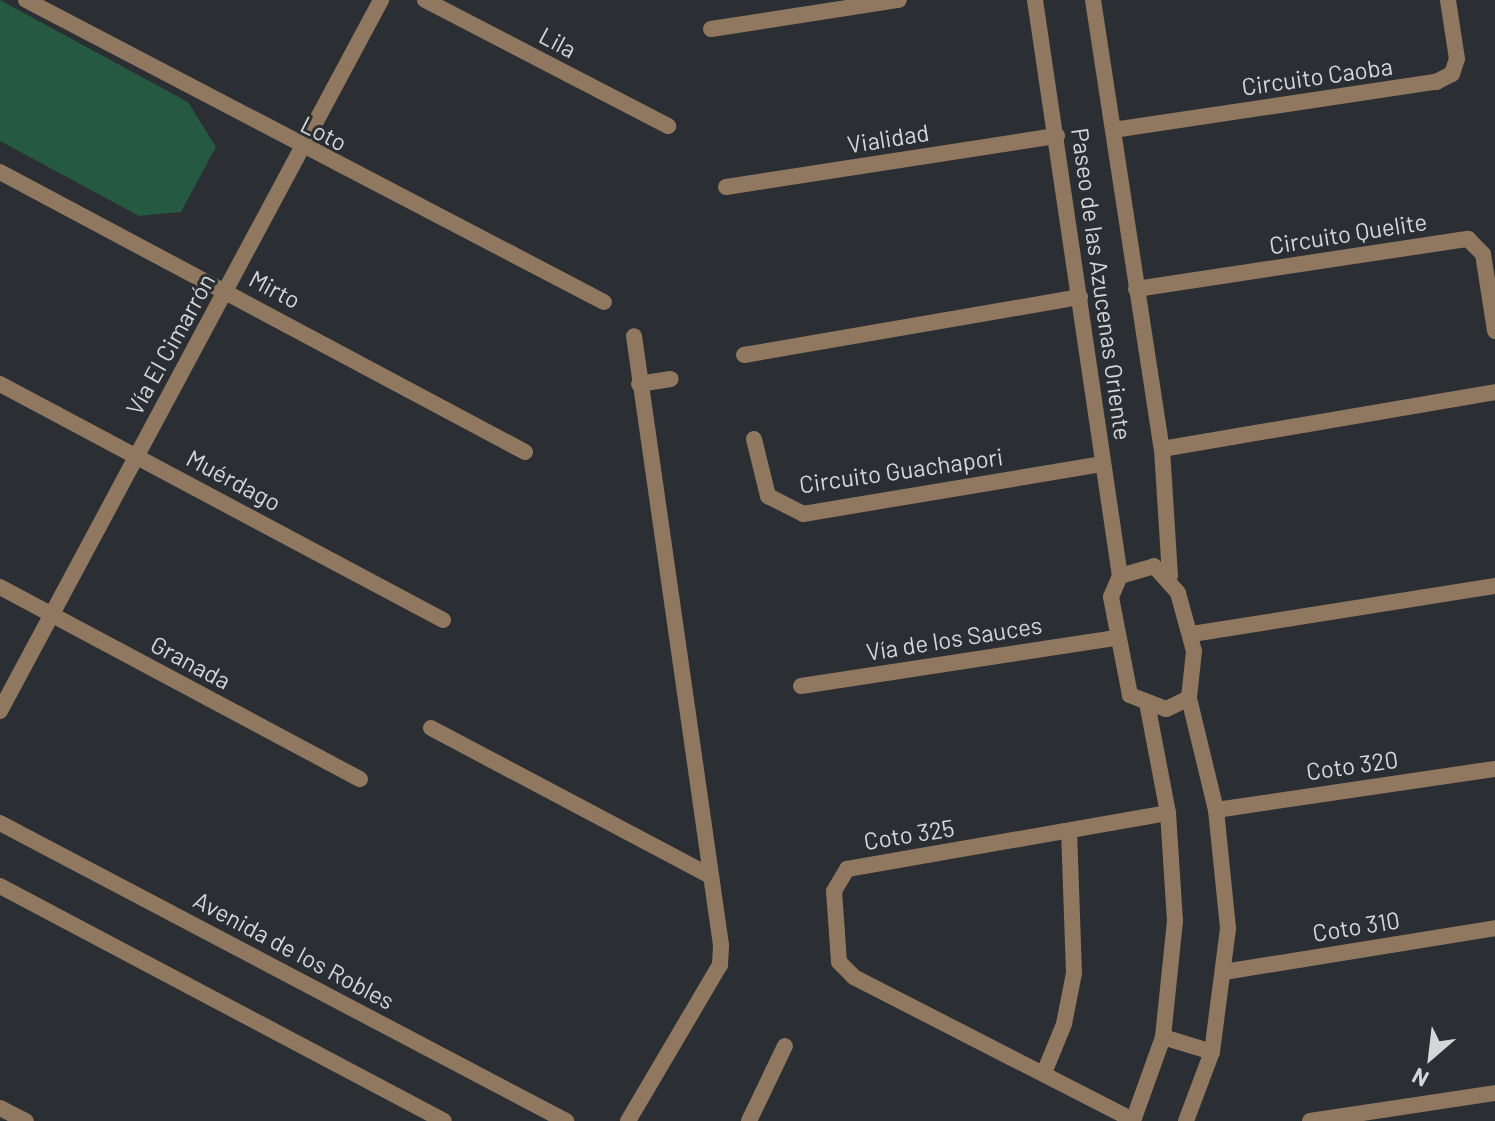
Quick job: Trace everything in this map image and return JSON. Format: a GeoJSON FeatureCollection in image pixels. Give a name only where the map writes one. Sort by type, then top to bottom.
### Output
{"type":"FeatureCollection","features":[{"type":"Feature","properties":{"kind":"street","name":"Loto"},"geometry":{"type":"LineString","coordinates":[[26,0],[303,149],[604,302]]}},
{"type":"Feature","properties":{"kind":"street","name":"Vía El Cimarrón"},"geometry":{"type":"LineString","coordinates":[[0,711],[381,0]]}},
{"type":"Feature","properties":{"kind":"street","name":"Lila"},"geometry":{"type":"LineString","coordinates":[[425,0],[668,126]]}},
{"type":"Feature","properties":{"kind":"street"},"geometry":{"type":"LineString","coordinates":[[711,29],[899,0]]}},
{"type":"Feature","properties":{"kind":"street","name":"Paseo de las Azucenas Oriente"},"geometry":{"type":"LineString","coordinates":[[1035,0],[1120,576]]}},
{"type":"Feature","properties":{"kind":"street","name":"Paseo de las Azucenas Oriente"},"geometry":{"type":"LineString","coordinates":[[1093,0],[1162,449],[1170,576],[1192,634]]}},
{"type":"Feature","properties":{"kind":"street","name":"Circuito Caoba"},"geometry":{"type":"LineString","coordinates":[[1113,130],[1436,82],[1452,74],[1457,59],[1448,0]]}},
{"type":"Feature","properties":{"kind":"street","name":"Vialidad"},"geometry":{"type":"LineString","coordinates":[[726,187],[1057,136]]}},
{"type":"Feature","properties":{"kind":"street","name":"Mirto"},"geometry":{"type":"LineString","coordinates":[[0,172],[525,452]]}},
{"type":"Feature","properties":{"kind":"street","name":"Circuito Quelite"},"geometry":{"type":"LineString","coordinates":[[1136,289],[1468,239],[1483,254],[1495,331]]}},
{"type":"Feature","properties":{"kind":"street"},"geometry":{"type":"LineString","coordinates":[[744,355],[1080,297]]}},
{"type":"Feature","properties":{"kind":"street"},"geometry":{"type":"LineString","coordinates":[[628,1121],[720,965],[634,336]]}},
{"type":"Feature","properties":{"kind":"street"},"geometry":{"type":"LineString","coordinates":[[639,384],[671,379]]}},
{"type":"Feature","properties":{"kind":"street","name":"Muérdago"},"geometry":{"type":"LineString","coordinates":[[0,384],[443,620]]}},
{"type":"Feature","properties":{"kind":"street"},"geometry":{"type":"LineString","coordinates":[[1162,449],[1495,392]]}},
{"type":"Feature","properties":{"kind":"street","name":"Circuito Guachapori"},"geometry":{"type":"LineString","coordinates":[[754,439],[768,496],[803,514],[1103,464]]}},
{"type":"Feature","properties":{"kind":"street"},"geometry":{"type":"LineString","coordinates":[[1133,1120],[1163,1037],[1175,921],[1168,813],[1148,708],[1130,695],[1114,638],[1111,597],[1120,576],[1154,566],[1170,576]]}},
{"type":"Feature","properties":{"kind":"street"},"geometry":{"type":"LineString","coordinates":[[1186,1121],[1212,1052],[1224,972],[1227,904],[1216,810],[1189,698],[1192,634],[1495,586]]}},
{"type":"Feature","properties":{"kind":"street","name":"Granada"},"geometry":{"type":"LineString","coordinates":[[0,587],[360,779]]}},
{"type":"Feature","properties":{"kind":"street","name":"Vía de los Sauces"},"geometry":{"type":"LineString","coordinates":[[801,686],[1114,638]]}},
{"type":"Feature","properties":{"kind":"street"},"geometry":{"type":"LineString","coordinates":[[1148,708],[1189,698]]}},
{"type":"Feature","properties":{"kind":"street"},"geometry":{"type":"LineString","coordinates":[[431,728],[710,876]]}},
{"type":"Feature","properties":{"kind":"street","name":"Coto 320"},"geometry":{"type":"LineString","coordinates":[[1216,810],[1495,769]]}},
{"type":"Feature","properties":{"kind":"street","name":"Coto 325"},"geometry":{"type":"LineString","coordinates":[[1133,1120],[854,977],[839,962],[834,891],[847,869],[1168,813]]}},
{"type":"Feature","properties":{"kind":"street","name":"Avenida de los Robles"},"geometry":{"type":"LineString","coordinates":[[0,823],[566,1121]]}},
{"type":"Feature","properties":{"kind":"street"},"geometry":{"type":"LineString","coordinates":[[1044,1073],[1074,973],[1069,832]]}},
{"type":"Feature","properties":{"kind":"street"},"geometry":{"type":"LineString","coordinates":[[0,886],[444,1121]]}},
{"type":"Feature","properties":{"kind":"street","name":"Coto 310"},"geometry":{"type":"LineString","coordinates":[[1224,972],[1495,928]]}},
{"type":"Feature","properties":{"kind":"street"},"geometry":{"type":"LineString","coordinates":[[1163,1037],[1212,1052]]}},
{"type":"Feature","properties":{"kind":"street"},"geometry":{"type":"LineString","coordinates":[[749,1121],[785,1046]]}},
{"type":"Feature","properties":{"kind":"street"},"geometry":{"type":"LineString","coordinates":[[1310,1121],[1495,1093]]}},
{"type":"Feature","properties":{"kind":"street"},"geometry":{"type":"LineString","coordinates":[[0,1108],[26,1121]]}},
{"type":"Feature","properties":{"kind":"green space"},"geometry":{"type":"Polygon","coordinates":[[[0,0],[188,102],[216,147],[181,212],[139,216],[0,141],[0,0]]]}}]}
